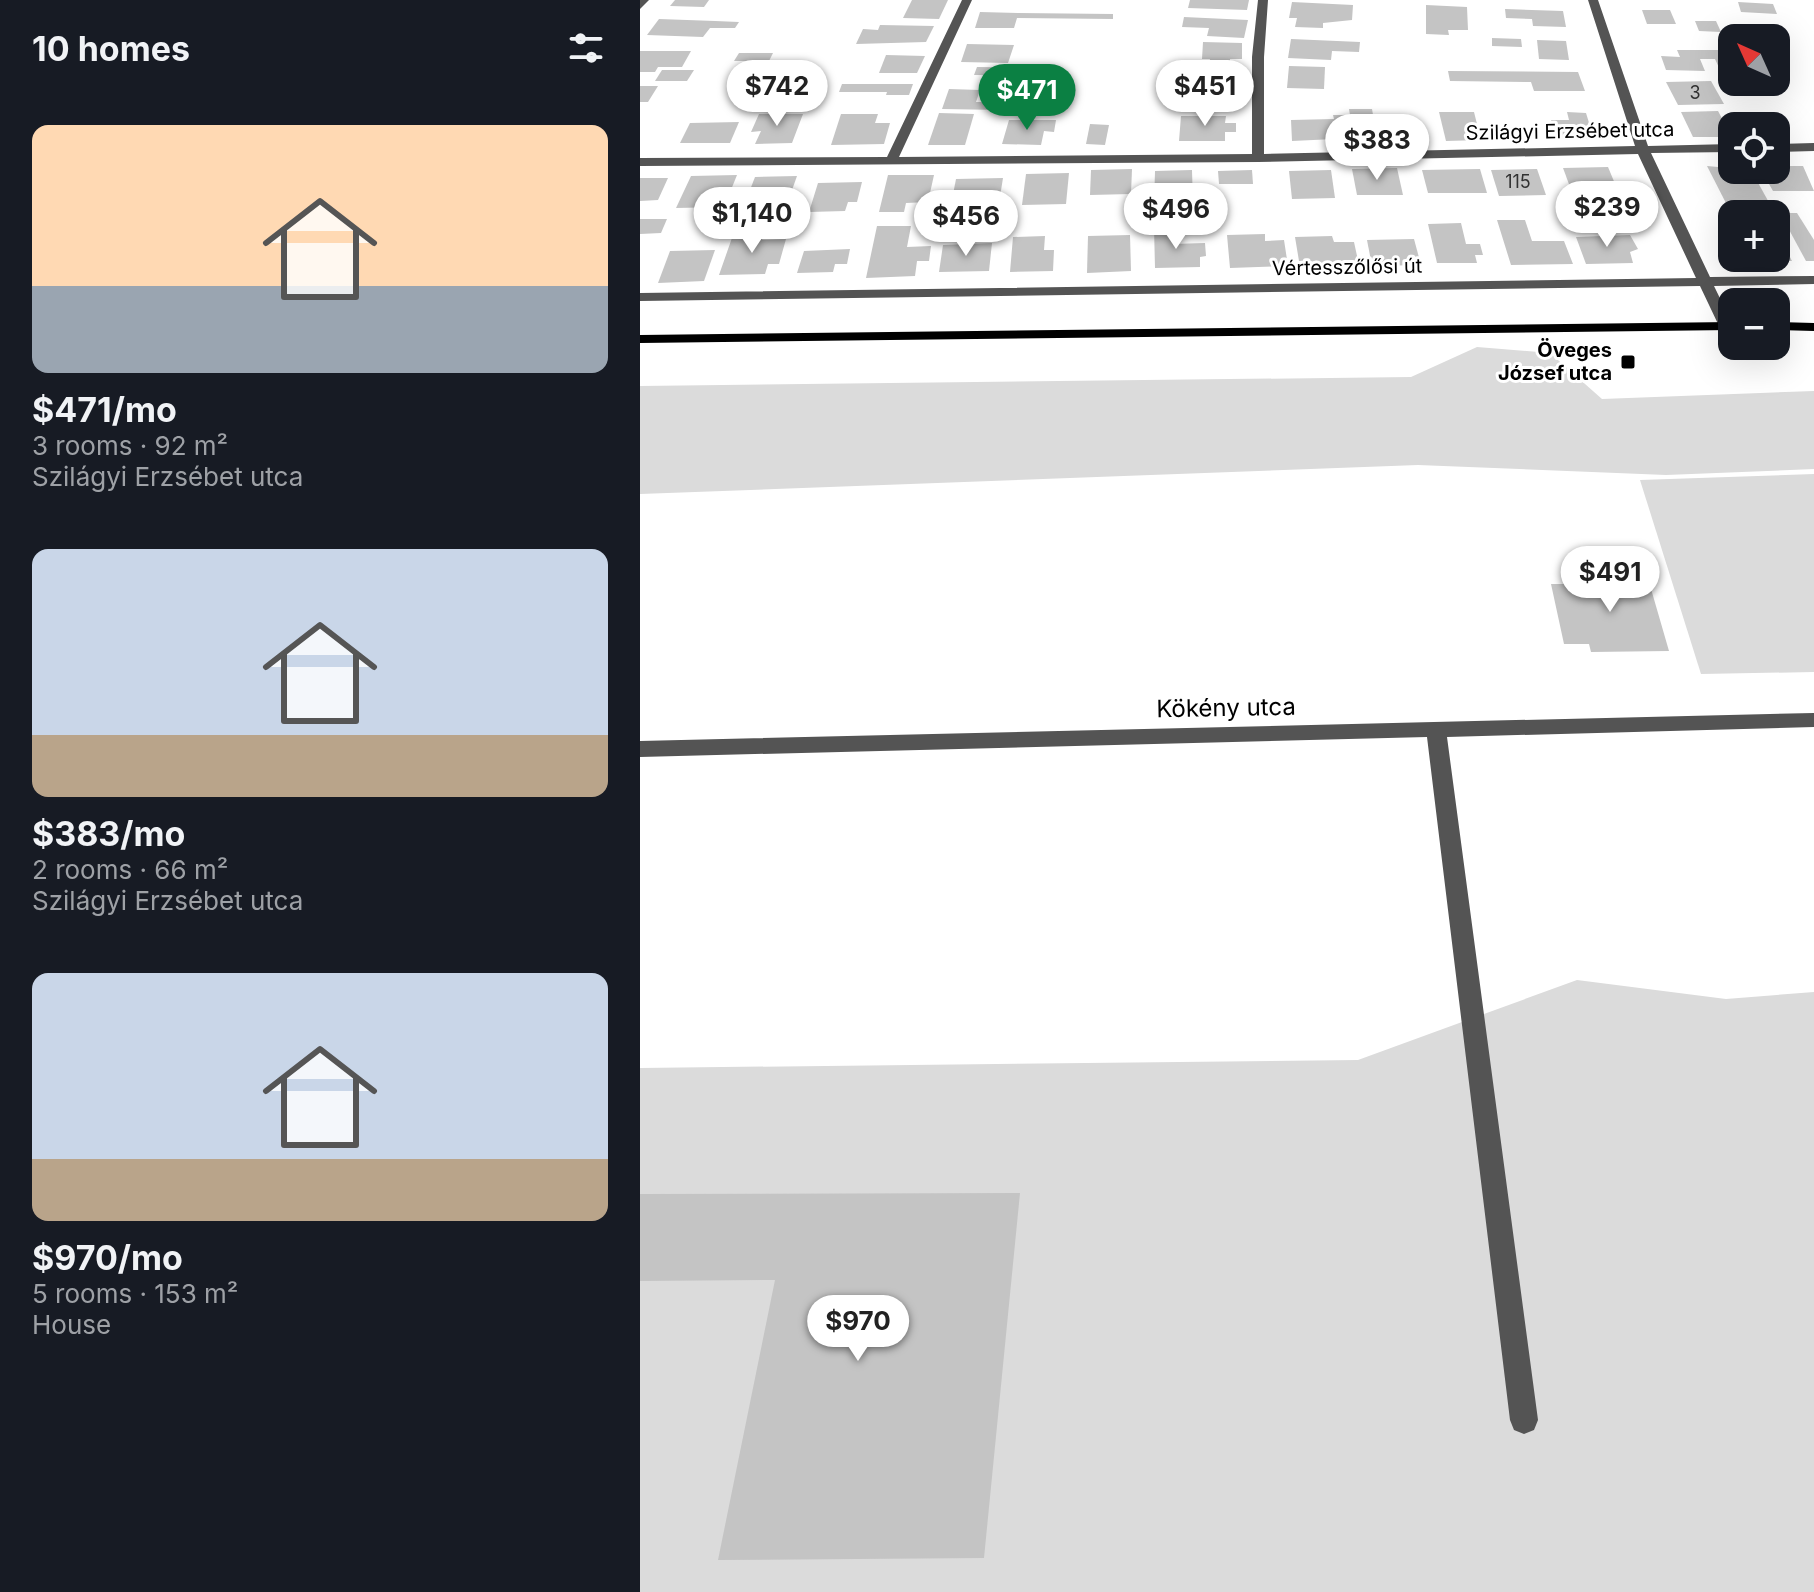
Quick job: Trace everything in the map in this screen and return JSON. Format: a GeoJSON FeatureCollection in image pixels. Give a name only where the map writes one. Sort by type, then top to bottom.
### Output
{"type":"FeatureCollection","features":[{"type":"Feature","properties":{"kind":"main road"},"geometry":{"type":"LineString","coordinates":[[640,339],[1718,326]]}},
{"type":"Feature","properties":{"kind":"main road"},"geometry":{"type":"LineString","coordinates":[[1790,326],[1814,327]]}},
{"type":"Feature","properties":{"kind":"street"},"geometry":{"type":"LineString","coordinates":[[640,6],[644,0]]}},
{"type":"Feature","properties":{"kind":"street"},"geometry":{"type":"LineString","coordinates":[[891,161],[967,0]]}},
{"type":"Feature","properties":{"kind":"street"},"geometry":{"type":"LineString","coordinates":[[1258,158],[1258,57],[1263,0]]}},
{"type":"Feature","properties":{"kind":"street"},"geometry":{"type":"LineString","coordinates":[[1593,0],[1642,148],[1702,282],[1718,308]]}},
{"type":"Feature","properties":{"kind":"street"},"geometry":{"type":"LineString","coordinates":[[1790,148],[1814,147]]}},
{"type":"Feature","properties":{"kind":"street","name":"Szilágyi Erzsébet utca"},"geometry":{"type":"LineString","coordinates":[[640,162],[1258,158],[1718,148]]}},
{"type":"Feature","properties":{"kind":"street","name":"Vértesszőlősi út"},"geometry":{"type":"LineString","coordinates":[[640,297],[1814,280]]}},
{"type":"Feature","properties":{"kind":"street","name":"Kökény utca"},"geometry":{"type":"LineString","coordinates":[[640,749],[1814,720]]}},
{"type":"Feature","properties":{"kind":"street"},"geometry":{"type":"LineString","coordinates":[[1436,729],[1524,1420]]}},
{"type":"Feature","properties":{"kind":"shaded area"},"geometry":{"type":"Polygon","coordinates":[[[1477,347],[1550,353],[1602,399],[1814,391],[1814,469],[1666,475],[1418,465],[640,494],[640,386],[1411,377],[1477,347]]]}},
{"type":"Feature","properties":{"kind":"shaded area"},"geometry":{"type":"Polygon","coordinates":[[[1814,474],[1814,672],[1701,674],[1640,480],[1814,474]]]}},
{"type":"Feature","properties":{"kind":"shaded area"},"geometry":{"type":"Polygon","coordinates":[[[1577,980],[1726,999],[1814,992],[1814,1592],[640,1592],[640,1068],[1358,1060],[1577,980]]]}},
{"type":"Feature","properties":{"kind":"building"},"geometry":{"type":"Polygon","coordinates":[[[675,0],[709,0],[704,7],[670,6],[675,0]]]}},
{"type":"Feature","properties":{"kind":"building"},"geometry":{"type":"Polygon","coordinates":[[[912,0],[948,0],[939,19],[903,18],[912,0]]]}},
{"type":"Feature","properties":{"kind":"building"},"geometry":{"type":"Polygon","coordinates":[[[1190,0],[1249,0],[1247,10],[1188,8],[1190,0]]]}},
{"type":"Feature","properties":{"kind":"building"},"geometry":{"type":"Polygon","coordinates":[[[1292,2],[1353,5],[1352,20],[1323,23],[1323,28],[1295,27],[1297,18],[1289,18],[1292,2]]]}},
{"type":"Feature","properties":{"kind":"building"},"geometry":{"type":"Polygon","coordinates":[[[1738,2],[1773,4],[1777,14],[1741,12],[1738,2]]]}},
{"type":"Feature","properties":{"kind":"building"},"geometry":{"type":"Polygon","coordinates":[[[1426,5],[1467,7],[1468,30],[1448,30],[1449,35],[1426,34],[1426,5]]]}},
{"type":"Feature","properties":{"kind":"building"},"geometry":{"type":"Polygon","coordinates":[[[1505,9],[1563,11],[1566,27],[1533,26],[1532,19],[1506,18],[1505,9]]]}},
{"type":"Feature","properties":{"kind":"building"},"geometry":{"type":"Polygon","coordinates":[[[1642,10],[1670,10],[1676,24],[1647,24],[1642,10]]]}},
{"type":"Feature","properties":{"kind":"building"},"geometry":{"type":"Polygon","coordinates":[[[980,12],[1113,14],[1113,19],[1017,18],[1014,28],[975,28],[980,12]]]}},
{"type":"Feature","properties":{"kind":"building"},"geometry":{"type":"Polygon","coordinates":[[[1184,17],[1248,20],[1244,38],[1207,36],[1209,28],[1182,27],[1184,17]]]}},
{"type":"Feature","properties":{"kind":"building"},"geometry":{"type":"Polygon","coordinates":[[[659,19],[739,22],[735,28],[710,28],[703,37],[647,35],[659,19]]]}},
{"type":"Feature","properties":{"kind":"building"},"geometry":{"type":"Polygon","coordinates":[[[1695,21],[1716,21],[1718,25],[1718,32],[1699,31],[1695,21]]]}},
{"type":"Feature","properties":{"kind":"building"},"geometry":{"type":"Polygon","coordinates":[[[880,25],[934,26],[926,42],[856,44],[863,29],[878,30],[880,25]]]}},
{"type":"Feature","properties":{"kind":"building"},"geometry":{"type":"Polygon","coordinates":[[[1492,38],[1521,39],[1522,47],[1492,46],[1492,38]]]}},
{"type":"Feature","properties":{"kind":"building"},"geometry":{"type":"Polygon","coordinates":[[[1291,39],[1360,42],[1359,52],[1332,51],[1331,60],[1288,58],[1291,39]]]}},
{"type":"Feature","properties":{"kind":"building"},"geometry":{"type":"Polygon","coordinates":[[[1537,40],[1566,41],[1569,60],[1539,59],[1537,40]]]}},
{"type":"Feature","properties":{"kind":"building"},"geometry":{"type":"Polygon","coordinates":[[[1203,42],[1242,43],[1242,59],[1230,59],[1230,64],[1209,64],[1210,59],[1202,59],[1203,42]]]}},
{"type":"Feature","properties":{"kind":"building"},"geometry":{"type":"Polygon","coordinates":[[[967,44],[1014,45],[1008,63],[961,62],[967,44]]]}},
{"type":"Feature","properties":{"kind":"building"},"geometry":{"type":"Polygon","coordinates":[[[1677,50],[1718,50],[1718,66],[1715,59],[1700,59],[1705,71],[1666,70],[1661,56],[1680,57],[1677,50]]]}},
{"type":"Feature","properties":{"kind":"building"},"geometry":{"type":"Polygon","coordinates":[[[640,51],[691,51],[682,67],[658,67],[655,72],[640,72],[640,51]]]}},
{"type":"Feature","properties":{"kind":"building"},"geometry":{"type":"Polygon","coordinates":[[[739,53],[773,53],[769,61],[734,61],[739,53]]]}},
{"type":"Feature","properties":{"kind":"building"},"geometry":{"type":"Polygon","coordinates":[[[886,55],[925,56],[917,73],[879,73],[886,55]]]}},
{"type":"Feature","properties":{"kind":"building"},"geometry":{"type":"Polygon","coordinates":[[[1289,66],[1325,67],[1324,89],[1287,88],[1289,66]]]}},
{"type":"Feature","properties":{"kind":"building"},"geometry":{"type":"Polygon","coordinates":[[[977,67],[1058,68],[1057,76],[974,75],[977,67]]]}},
{"type":"Feature","properties":{"kind":"building"},"geometry":{"type":"Polygon","coordinates":[[[662,70],[694,70],[687,81],[655,81],[662,70]]]}},
{"type":"Feature","properties":{"kind":"building"},"geometry":{"type":"Polygon","coordinates":[[[1448,71],[1578,72],[1585,91],[1534,91],[1531,82],[1450,81],[1448,71]]]}},
{"type":"Feature","properties":{"kind":"building"},"geometry":{"type":"Polygon","coordinates":[[[1181,77],[1238,77],[1238,99],[1199,98],[1200,87],[1180,87],[1181,77]]]}},
{"type":"Feature","properties":{"kind":"building"},"geometry":{"type":"Polygon","coordinates":[[[1711,81],[1724,104],[1678,105],[1666,82],[1711,81]]]}},
{"type":"Feature","properties":{"kind":"building"},"geometry":{"type":"Polygon","coordinates":[[[842,84],[913,84],[909,95],[886,95],[887,92],[839,92],[842,84]]]}},
{"type":"Feature","properties":{"kind":"building"},"geometry":{"type":"Polygon","coordinates":[[[640,86],[658,86],[648,102],[640,102],[640,86]]]}},
{"type":"Feature","properties":{"kind":"building"},"geometry":{"type":"Polygon","coordinates":[[[949,89],[980,90],[976,102],[1004,102],[1002,110],[942,109],[949,89]]]}},
{"type":"Feature","properties":{"kind":"building"},"geometry":{"type":"Polygon","coordinates":[[[1349,109],[1372,109],[1377,137],[1292,141],[1291,120],[1334,119],[1333,115],[1350,115],[1349,109]]]}},
{"type":"Feature","properties":{"kind":"building"},"geometry":{"type":"Polygon","coordinates":[[[1718,111],[1718,137],[1693,137],[1681,112],[1718,111]]]}},
{"type":"Feature","properties":{"kind":"building"},"geometry":{"type":"Polygon","coordinates":[[[1439,112],[1474,112],[1481,140],[1446,141],[1439,112]]]}},
{"type":"Feature","properties":{"kind":"building"},"geometry":{"type":"Polygon","coordinates":[[[1567,112],[1586,113],[1594,139],[1556,138],[1551,120],[1569,120],[1567,112]]]}},
{"type":"Feature","properties":{"kind":"building"},"geometry":{"type":"Polygon","coordinates":[[[939,113],[974,114],[965,145],[928,145],[939,113]]]}},
{"type":"Feature","properties":{"kind":"building"},"geometry":{"type":"Polygon","coordinates":[[[759,114],[803,114],[792,143],[755,144],[761,131],[751,132],[759,114]]]}},
{"type":"Feature","properties":{"kind":"building"},"geometry":{"type":"Polygon","coordinates":[[[841,114],[878,114],[875,123],[890,123],[884,144],[831,145],[841,114]]]}},
{"type":"Feature","properties":{"kind":"building"},"geometry":{"type":"Polygon","coordinates":[[[1181,116],[1226,116],[1225,123],[1236,123],[1236,132],[1225,132],[1225,141],[1179,141],[1181,116]]]}},
{"type":"Feature","properties":{"kind":"building"},"geometry":{"type":"Polygon","coordinates":[[[1009,120],[1056,120],[1054,132],[1044,131],[1041,145],[1002,144],[1009,120]]]}},
{"type":"Feature","properties":{"kind":"building"},"geometry":{"type":"Polygon","coordinates":[[[739,122],[730,143],[680,143],[690,123],[739,122]]]}},
{"type":"Feature","properties":{"kind":"building"},"geometry":{"type":"Polygon","coordinates":[[[1090,124],[1109,125],[1105,145],[1086,144],[1090,124]]]}},
{"type":"Feature","properties":{"kind":"building"},"geometry":{"type":"Polygon","coordinates":[[[1707,166],[1718,167],[1718,184],[1759,184],[1768,200],[1724,200],[1707,166]]]}},
{"type":"Feature","properties":{"kind":"building"},"geometry":{"type":"Polygon","coordinates":[[[1790,166],[1803,166],[1814,191],[1773,191],[1769,184],[1790,184],[1790,166]]]}},
{"type":"Feature","properties":{"kind":"building"},"geometry":{"type":"Polygon","coordinates":[[[1608,167],[1623,203],[1576,203],[1563,168],[1608,167]]]}},
{"type":"Feature","properties":{"kind":"building"},"geometry":{"type":"Polygon","coordinates":[[[1397,168],[1403,195],[1357,195],[1352,169],[1397,168]]]}},
{"type":"Feature","properties":{"kind":"building"},"geometry":{"type":"Polygon","coordinates":[[[1132,169],[1131,194],[1090,195],[1091,170],[1132,169]]]}},
{"type":"Feature","properties":{"kind":"building"},"geometry":{"type":"Polygon","coordinates":[[[1480,169],[1487,193],[1428,193],[1422,170],[1480,169]]]}},
{"type":"Feature","properties":{"kind":"building"},"geometry":{"type":"Polygon","coordinates":[[[1537,169],[1546,195],[1499,196],[1491,170],[1537,169]]]}},
{"type":"Feature","properties":{"kind":"building"},"geometry":{"type":"Polygon","coordinates":[[[1192,170],[1193,204],[1154,205],[1155,171],[1192,170]]]}},
{"type":"Feature","properties":{"kind":"building"},"geometry":{"type":"Polygon","coordinates":[[[1252,170],[1253,184],[1219,184],[1218,171],[1252,170]]]}},
{"type":"Feature","properties":{"kind":"building"},"geometry":{"type":"Polygon","coordinates":[[[1331,170],[1335,198],[1292,199],[1289,171],[1331,170]]]}},
{"type":"Feature","properties":{"kind":"building"},"geometry":{"type":"Polygon","coordinates":[[[1069,173],[1066,204],[1022,205],[1026,174],[1069,173]]]}},
{"type":"Feature","properties":{"kind":"building"},"geometry":{"type":"Polygon","coordinates":[[[737,175],[724,207],[676,208],[691,176],[737,175]]]}},
{"type":"Feature","properties":{"kind":"building"},"geometry":{"type":"Polygon","coordinates":[[[888,175],[934,175],[928,202],[906,203],[904,212],[879,212],[888,175]]]}},
{"type":"Feature","properties":{"kind":"building"},"geometry":{"type":"Polygon","coordinates":[[[797,176],[786,207],[743,208],[755,177],[797,176]]]}},
{"type":"Feature","properties":{"kind":"building"},"geometry":{"type":"Polygon","coordinates":[[[640,178],[668,178],[658,200],[640,201],[640,178]]]}},
{"type":"Feature","properties":{"kind":"building"},"geometry":{"type":"Polygon","coordinates":[[[1003,178],[998,209],[950,210],[956,179],[1003,178]]]}},
{"type":"Feature","properties":{"kind":"building"},"geometry":{"type":"Polygon","coordinates":[[[862,182],[857,202],[848,202],[845,211],[809,212],[818,183],[862,182]]]}},
{"type":"Feature","properties":{"kind":"building"},"geometry":{"type":"Polygon","coordinates":[[[1790,213],[1797,213],[1814,240],[1814,261],[1806,261],[1790,231],[1790,213]]]}},
{"type":"Feature","properties":{"kind":"building"},"geometry":{"type":"Polygon","coordinates":[[[640,219],[667,219],[661,233],[640,234],[640,219]]]}},
{"type":"Feature","properties":{"kind":"building"},"geometry":{"type":"Polygon","coordinates":[[[1497,220],[1525,220],[1532,241],[1564,241],[1573,264],[1511,265],[1497,220]]]}},
{"type":"Feature","properties":{"kind":"building"},"geometry":{"type":"Polygon","coordinates":[[[1461,223],[1466,244],[1480,244],[1483,255],[1475,255],[1477,263],[1437,263],[1428,224],[1461,223]]]}},
{"type":"Feature","properties":{"kind":"building"},"geometry":{"type":"Polygon","coordinates":[[[877,226],[911,226],[907,247],[931,246],[929,261],[917,261],[915,276],[866,278],[877,226]]]}},
{"type":"Feature","properties":{"kind":"building"},"geometry":{"type":"Polygon","coordinates":[[[1173,226],[1173,244],[1205,243],[1206,256],[1200,257],[1200,267],[1155,268],[1154,227],[1173,226]]]}},
{"type":"Feature","properties":{"kind":"building"},"geometry":{"type":"Polygon","coordinates":[[[764,234],[762,240],[786,239],[779,264],[768,264],[765,274],[719,275],[733,235],[764,234]]]}},
{"type":"Feature","properties":{"kind":"building"},"geometry":{"type":"Polygon","coordinates":[[[1265,234],[1265,241],[1284,240],[1288,266],[1230,268],[1227,235],[1265,234]]]}},
{"type":"Feature","properties":{"kind":"building"},"geometry":{"type":"Polygon","coordinates":[[[1130,235],[1131,271],[1087,273],[1088,236],[1130,235]]]}},
{"type":"Feature","properties":{"kind":"building"},"geometry":{"type":"Polygon","coordinates":[[[1630,235],[1638,249],[1630,252],[1633,263],[1586,264],[1576,237],[1630,235]]]}},
{"type":"Feature","properties":{"kind":"building"},"geometry":{"type":"Polygon","coordinates":[[[1045,236],[1044,250],[1054,250],[1053,271],[1010,272],[1013,237],[1045,236]]]}},
{"type":"Feature","properties":{"kind":"building"},"geometry":{"type":"Polygon","coordinates":[[[1332,236],[1334,242],[1354,242],[1359,265],[1300,267],[1295,237],[1332,236]]]}},
{"type":"Feature","properties":{"kind":"building"},"geometry":{"type":"Polygon","coordinates":[[[1414,239],[1421,265],[1372,266],[1367,240],[1414,239]]]}},
{"type":"Feature","properties":{"kind":"building"},"geometry":{"type":"Polygon","coordinates":[[[992,243],[989,271],[939,272],[943,245],[992,243]]]}},
{"type":"Feature","properties":{"kind":"building"},"geometry":{"type":"Polygon","coordinates":[[[850,249],[847,264],[835,264],[833,272],[797,273],[804,251],[850,249]]]}},
{"type":"Feature","properties":{"kind":"building"},"geometry":{"type":"Polygon","coordinates":[[[715,250],[704,281],[658,283],[670,251],[715,250]]]}},
{"type":"Feature","properties":{"kind":"building"},"geometry":{"type":"Polygon","coordinates":[[[1647,575],[1669,651],[1591,652],[1589,644],[1564,644],[1551,584],[1570,584],[1568,576],[1647,575]]]}},
{"type":"Feature","properties":{"kind":"building"},"geometry":{"type":"Polygon","coordinates":[[[1020,1193],[984,1558],[718,1560],[775,1280],[640,1281],[640,1194],[1020,1193]]]}},
{"type":"Feature","properties":{"kind":"place","name":"Öveges József utca"},"geometry":{"type":"Point","coordinates":[1628,362]}}]}
